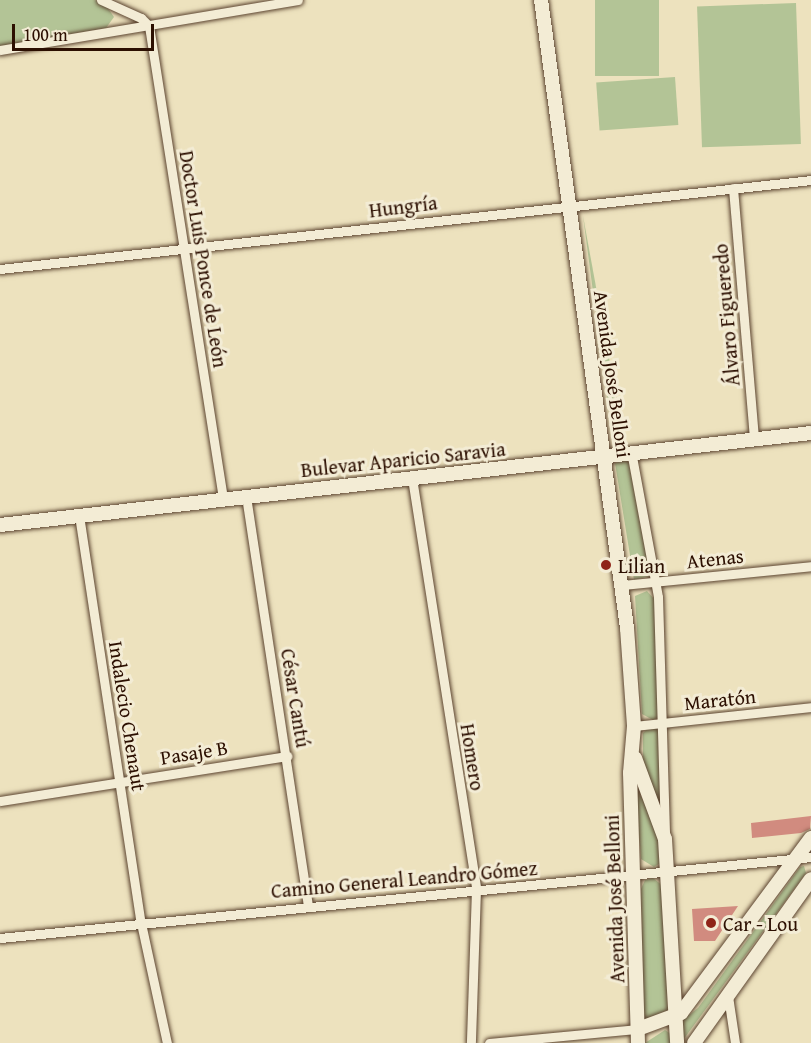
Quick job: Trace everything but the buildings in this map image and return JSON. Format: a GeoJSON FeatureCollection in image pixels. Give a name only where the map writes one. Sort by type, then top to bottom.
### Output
{"type":"FeatureCollection","features":[{"type":"Feature","properties":{"kind":"main road","name":"Avenida José Belloni"},"geometry":{"type":"LineString","coordinates":[[541,0],[622,585],[634,726],[634,754],[630,773],[638,1036]]}},
{"type":"Feature","properties":{"kind":"main road","name":"Bulevar Aparicio Saravia"},"geometry":{"type":"LineString","coordinates":[[0,525],[604,454],[811,433]]}},
{"type":"Feature","properties":{"kind":"main road","name":"Avenida José Belloni"},"geometry":{"type":"LineString","coordinates":[[634,754],[664,835],[677,1043]]}},
{"type":"Feature","properties":{"kind":"main road"},"geometry":{"type":"LineString","coordinates":[[638,1036],[674,1018],[696,995],[811,838]]}},
{"type":"Feature","properties":{"kind":"main road"},"geometry":{"type":"LineString","coordinates":[[694,1043],[811,879]]}},
{"type":"Feature","properties":{"kind":"street"},"geometry":{"type":"LineString","coordinates":[[101,0],[141,18],[149,26]]}},
{"type":"Feature","properties":{"kind":"street"},"geometry":{"type":"LineString","coordinates":[[0,50],[298,0]]}},
{"type":"Feature","properties":{"kind":"street","name":"Doctor Luis Ponce de León"},"geometry":{"type":"LineString","coordinates":[[149,26],[223,499]]}},
{"type":"Feature","properties":{"kind":"street","name":"Hungría"},"geometry":{"type":"LineString","coordinates":[[0,269],[811,180]]}},
{"type":"Feature","properties":{"kind":"street","name":"Álvaro Figueredo"},"geometry":{"type":"LineString","coordinates":[[733,188],[754,438]]}},
{"type":"Feature","properties":{"kind":"street","name":"Avenida José Belloni"},"geometry":{"type":"LineString","coordinates":[[631,451],[656,582],[664,723],[664,835]]}},
{"type":"Feature","properties":{"kind":"street","name":"Homero"},"geometry":{"type":"LineString","coordinates":[[412,478],[476,890],[471,1043]]}},
{"type":"Feature","properties":{"kind":"street","name":"César Cantú"},"geometry":{"type":"LineString","coordinates":[[246,496],[308,906]]}},
{"type":"Feature","properties":{"kind":"street","name":"Indalecio Chenaut"},"geometry":{"type":"LineString","coordinates":[[79,515],[141,923],[167,1043]]}},
{"type":"Feature","properties":{"kind":"street","name":"Atenas"},"geometry":{"type":"LineString","coordinates":[[622,585],[811,566]]}},
{"type":"Feature","properties":{"kind":"street","name":"Maratón"},"geometry":{"type":"LineString","coordinates":[[634,726],[811,708]]}},
{"type":"Feature","properties":{"kind":"street","name":"Pasaje B"},"geometry":{"type":"LineString","coordinates":[[0,801],[287,756]]}},
{"type":"Feature","properties":{"kind":"street","name":"Camino General Leandro Gómez"},"geometry":{"type":"LineString","coordinates":[[0,938],[308,906],[632,877],[811,857]]}},
{"type":"Feature","properties":{"kind":"street"},"geometry":{"type":"LineString","coordinates":[[728,993],[735,1043]]}},
{"type":"Feature","properties":{"kind":"street"},"geometry":{"type":"LineString","coordinates":[[489,1043],[638,1036]]}},
{"type":"Feature","properties":{"kind":"green space"},"geometry":{"type":"Polygon","coordinates":[[[0,0],[95,0],[105,4],[114,17],[106,28],[0,46],[0,0]]]}},
{"type":"Feature","properties":{"kind":"green space"},"geometry":{"type":"Polygon","coordinates":[[[595,0],[659,0],[659,76],[595,76],[595,0]]]}},
{"type":"Feature","properties":{"kind":"green space"},"geometry":{"type":"Polygon","coordinates":[[[796,3],[801,144],[702,147],[697,6],[796,3]]]}},
{"type":"Feature","properties":{"kind":"green space"},"geometry":{"type":"Polygon","coordinates":[[[675,77],[678,125],[600,130],[596,83],[675,77]]]}},
{"type":"Feature","properties":{"kind":"green space"},"geometry":{"type":"Polygon","coordinates":[[[583,216],[625,445],[623,447],[616,447],[612,435],[583,216]]]}},
{"type":"Feature","properties":{"kind":"green space"},"geometry":{"type":"Polygon","coordinates":[[[628,459],[650,576],[634,580],[615,463],[628,459]]]}},
{"type":"Feature","properties":{"kind":"green space"},"geometry":{"type":"Polygon","coordinates":[[[647,591],[655,600],[659,717],[653,720],[642,714],[635,596],[647,591]]]}},
{"type":"Feature","properties":{"kind":"green space"},"geometry":{"type":"Polygon","coordinates":[[[649,727],[659,728],[660,804],[643,770],[643,733],[649,727]]]}},
{"type":"Feature","properties":{"kind":"green space"},"geometry":{"type":"Polygon","coordinates":[[[634,764],[640,795],[658,824],[662,862],[654,867],[641,859],[634,764]]]}},
{"type":"Feature","properties":{"kind":"green space"},"geometry":{"type":"Polygon","coordinates":[[[804,866],[806,873],[683,1040],[680,1022],[698,1008],[800,867],[804,866]]]}},
{"type":"Feature","properties":{"kind":"green space"},"geometry":{"type":"Polygon","coordinates":[[[653,878],[663,886],[668,1010],[646,1019],[643,1017],[641,889],[645,880],[653,878]]]}},
{"type":"Feature","properties":{"kind":"green space"},"geometry":{"type":"Polygon","coordinates":[[[665,1030],[671,1034],[673,1043],[645,1043],[665,1030]]]}},
{"type":"Feature","properties":{"kind":"place","name":"Lilian"},"geometry":{"type":"Point","coordinates":[606,565]}},
{"type":"Feature","properties":{"kind":"place","name":"Car - Lou"},"geometry":{"type":"Point","coordinates":[711,923]}}]}
